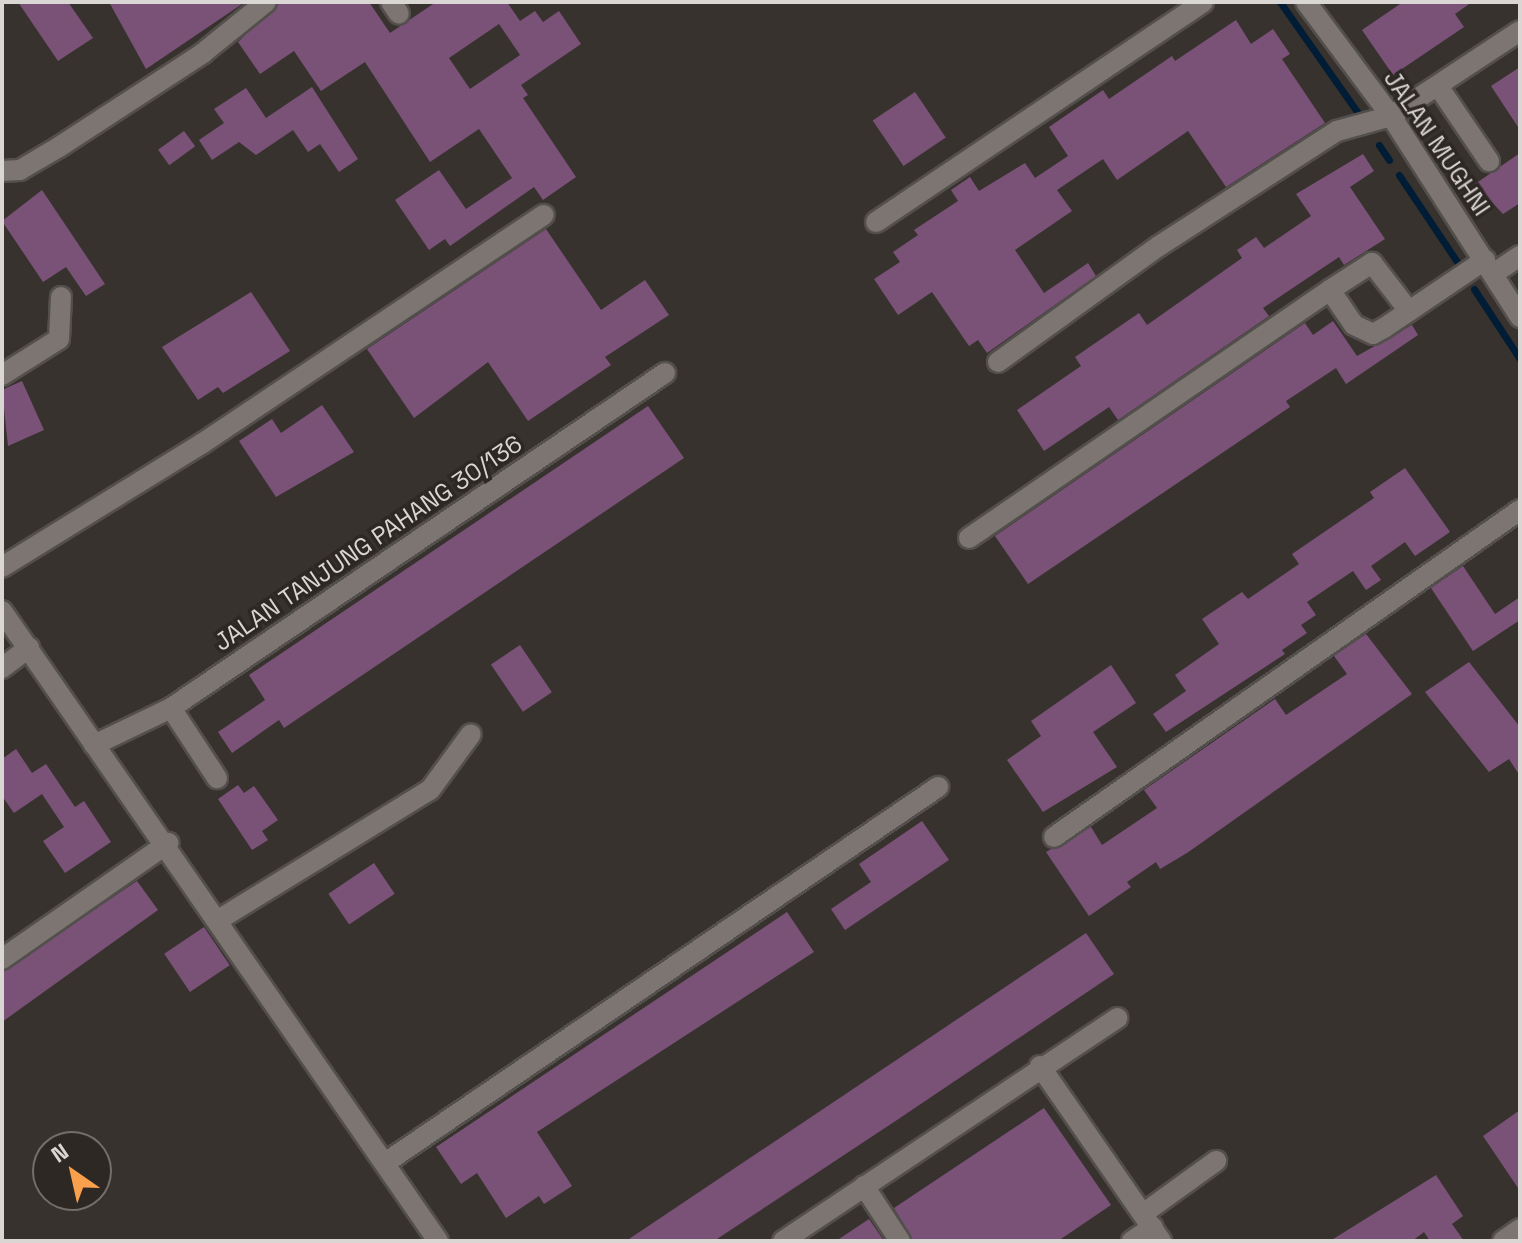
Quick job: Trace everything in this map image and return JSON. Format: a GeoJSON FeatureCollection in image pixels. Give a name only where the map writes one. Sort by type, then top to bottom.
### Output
{"type":"FeatureCollection","features":[{"type":"Feature","properties":{"kind":"street"},"geometry":{"type":"LineString","coordinates":[[2,171],[20,170],[112,114],[266,2]]}},
{"type":"Feature","properties":{"kind":"street"},"geometry":{"type":"LineString","coordinates":[[876,222],[1203,2]]}},
{"type":"Feature","properties":{"kind":"street","name":"JALAN MUGHNI"},"geometry":{"type":"LineString","coordinates":[[1306,2],[1391,116],[1520,317]]}},
{"type":"Feature","properties":{"kind":"street"},"geometry":{"type":"LineString","coordinates":[[998,362],[1159,246],[1337,131],[1391,116],[1520,31]]}},
{"type":"Feature","properties":{"kind":"street"},"geometry":{"type":"LineString","coordinates":[[1438,86],[1489,161]]}},
{"type":"Feature","properties":{"kind":"street"},"geometry":{"type":"LineString","coordinates":[[2,567],[544,215]]}},
{"type":"Feature","properties":{"kind":"street"},"geometry":{"type":"LineString","coordinates":[[1330,290],[1354,325],[1373,334],[1489,267],[1520,256]]}},
{"type":"Feature","properties":{"kind":"street"},"geometry":{"type":"LineString","coordinates":[[969,538],[1372,263],[1409,311]]}},
{"type":"Feature","properties":{"kind":"street"},"geometry":{"type":"LineString","coordinates":[[2,375],[59,339],[61,297]]}},
{"type":"Feature","properties":{"kind":"street","name":"JALAN TANJUNG PAHANG 30/136"},"geometry":{"type":"LineString","coordinates":[[94,745],[171,708],[665,373]]}},
{"type":"Feature","properties":{"kind":"street"},"geometry":{"type":"LineString","coordinates":[[1054,837],[1520,510]]}},
{"type":"Feature","properties":{"kind":"street"},"geometry":{"type":"LineString","coordinates":[[2,611],[94,745],[168,843],[438,1241]]}},
{"type":"Feature","properties":{"kind":"street"},"geometry":{"type":"LineString","coordinates":[[2,668],[29,648]]}},
{"type":"Feature","properties":{"kind":"street"},"geometry":{"type":"LineString","coordinates":[[171,708],[217,778]]}},
{"type":"Feature","properties":{"kind":"street"},"geometry":{"type":"LineString","coordinates":[[220,919],[430,790],[471,734]]}},
{"type":"Feature","properties":{"kind":"street"},"geometry":{"type":"LineString","coordinates":[[385,1163],[938,787]]}},
{"type":"Feature","properties":{"kind":"street"},"geometry":{"type":"LineString","coordinates":[[2,959],[168,843]]}},
{"type":"Feature","properties":{"kind":"street"},"geometry":{"type":"LineString","coordinates":[[783,1241],[1040,1066],[1117,1018]]}},
{"type":"Feature","properties":{"kind":"street"},"geometry":{"type":"LineString","coordinates":[[1040,1066],[1153,1227]]}},
{"type":"Feature","properties":{"kind":"street"},"geometry":{"type":"LineString","coordinates":[[1132,1241],[1153,1227],[1216,1161]]}},
{"type":"Feature","properties":{"kind":"street"},"geometry":{"type":"LineString","coordinates":[[864,1186],[900,1241]]}},
{"type":"Feature","properties":{"kind":"street"},"geometry":{"type":"LineString","coordinates":[[1503,1241],[1520,1229]]}},
{"type":"Feature","properties":{"kind":"building"},"geometry":{"type":"Polygon","coordinates":[[[18,2],[68,2],[93,38],[58,61],[18,2]]]}},
{"type":"Feature","properties":{"kind":"building"},"geometry":{"type":"Polygon","coordinates":[[[109,2],[245,2],[146,69],[109,2]]]}},
{"type":"Feature","properties":{"kind":"building"},"geometry":{"type":"Polygon","coordinates":[[[279,2],[369,2],[390,33],[436,2],[507,2],[520,21],[535,11],[543,22],[559,11],[581,44],[521,85],[528,95],[523,98],[576,177],[543,200],[534,187],[450,246],[445,239],[429,250],[395,200],[439,170],[466,209],[512,178],[479,129],[430,162],[365,62],[321,91],[294,51],[260,74],[238,42],[279,2]],[[499,24],[449,58],[470,89],[520,55],[499,24]]]}},
{"type":"Feature","properties":{"kind":"building"},"geometry":{"type":"Polygon","coordinates":[[[1403,2],[1472,2],[1455,14],[1464,27],[1393,75],[1362,30],[1403,2]]]}},
{"type":"Feature","properties":{"kind":"building"},"geometry":{"type":"Polygon","coordinates":[[[1236,20],[1251,44],[1273,29],[1290,54],[1282,59],[1325,123],[1226,187],[1188,131],[1117,180],[1103,159],[1057,190],[1072,211],[1015,250],[1044,293],[1088,263],[1096,276],[987,353],[978,340],[969,346],[932,292],[898,315],[874,279],[900,262],[893,252],[918,235],[914,230],[958,201],[951,190],[970,177],[979,191],[1025,163],[1035,178],[1068,156],[1049,127],[1103,90],[1109,99],[1172,56],[1175,61],[1236,20]]]}},
{"type":"Feature","properties":{"kind":"building"},"geometry":{"type":"Polygon","coordinates":[[[1520,67],[1520,130],[1491,86],[1520,67]]]}},
{"type":"Feature","properties":{"kind":"building"},"geometry":{"type":"Polygon","coordinates":[[[312,87],[358,159],[339,172],[320,144],[308,152],[293,130],[256,155],[239,142],[212,160],[199,140],[224,123],[214,109],[246,88],[266,118],[312,87]]]}},
{"type":"Feature","properties":{"kind":"building"},"geometry":{"type":"Polygon","coordinates":[[[915,92],[946,138],[903,166],[873,121],[915,92]]]}},
{"type":"Feature","properties":{"kind":"building"},"geometry":{"type":"Polygon","coordinates":[[[184,131],[195,146],[169,165],[158,150],[184,131]]]}},
{"type":"Feature","properties":{"kind":"building"},"geometry":{"type":"Polygon","coordinates":[[[1520,153],[1520,203],[1503,214],[1475,184],[1520,153]]]}},
{"type":"Feature","properties":{"kind":"building"},"geometry":{"type":"Polygon","coordinates":[[[1363,154],[1374,171],[1350,187],[1385,239],[1344,265],[1339,257],[1263,308],[1269,316],[1118,420],[1109,407],[1044,451],[1017,410],[1081,366],[1075,357],[1139,313],[1147,325],[1242,258],[1237,250],[1256,237],[1264,248],[1311,216],[1296,194],[1363,154]]]}},
{"type":"Feature","properties":{"kind":"building"},"geometry":{"type":"Polygon","coordinates":[[[42,190],[105,284],[86,296],[66,267],[43,282],[2,221],[42,190]]]}},
{"type":"Feature","properties":{"kind":"building"},"geometry":{"type":"Polygon","coordinates":[[[546,229],[601,310],[645,280],[669,315],[605,357],[611,365],[528,421],[488,362],[414,418],[367,349],[546,229]]]}},
{"type":"Feature","properties":{"kind":"building"},"geometry":{"type":"Polygon","coordinates":[[[251,292],[290,351],[223,393],[218,387],[198,400],[162,347],[251,292]]]}},
{"type":"Feature","properties":{"kind":"building"},"geometry":{"type":"Polygon","coordinates":[[[1333,321],[1357,356],[1412,325],[1418,335],[1346,384],[1336,368],[1286,401],[1290,407],[1028,584],[995,536],[1305,323],[1313,335],[1333,321]]]}},
{"type":"Feature","properties":{"kind":"building"},"geometry":{"type":"Polygon","coordinates":[[[22,381],[44,430],[8,446],[2,390],[22,381]]]}},
{"type":"Feature","properties":{"kind":"building"},"geometry":{"type":"Polygon","coordinates":[[[322,405],[354,452],[276,497],[239,441],[272,419],[281,433],[322,405]]]}},
{"type":"Feature","properties":{"kind":"building"},"geometry":{"type":"Polygon","coordinates":[[[648,406],[684,458],[284,728],[279,720],[232,753],[218,732],[265,700],[249,675],[648,406]]]}},
{"type":"Feature","properties":{"kind":"building"},"geometry":{"type":"Polygon","coordinates":[[[1405,468],[1450,532],[1415,556],[1405,542],[1371,566],[1381,580],[1366,590],[1353,571],[1307,602],[1316,615],[1301,625],[1307,633],[1282,650],[1285,654],[1166,732],[1153,714],[1186,691],[1175,675],[1219,644],[1202,619],[1242,592],[1248,599],[1299,564],[1292,554],[1374,498],[1370,492],[1405,468]]]}},
{"type":"Feature","properties":{"kind":"building"},"geometry":{"type":"Polygon","coordinates":[[[1463,566],[1495,614],[1520,597],[1520,620],[1473,651],[1431,588],[1463,566]]]}},
{"type":"Feature","properties":{"kind":"building"},"geometry":{"type":"Polygon","coordinates":[[[1366,634],[1412,694],[1187,853],[1160,869],[1156,862],[1127,882],[1131,887],[1089,916],[1046,852],[1091,827],[1102,845],[1157,808],[1144,790],[1275,699],[1286,715],[1347,674],[1334,656],[1366,634]]]}},
{"type":"Feature","properties":{"kind":"building"},"geometry":{"type":"Polygon","coordinates":[[[520,645],[552,692],[523,712],[491,665],[520,645]]]}},
{"type":"Feature","properties":{"kind":"building"},"geometry":{"type":"Polygon","coordinates":[[[1469,662],[1520,727],[1520,776],[1509,759],[1489,772],[1425,692],[1469,662]]]}},
{"type":"Feature","properties":{"kind":"building"},"geometry":{"type":"Polygon","coordinates":[[[1111,665],[1136,703],[1093,732],[1117,767],[1043,812],[1007,760],[1041,736],[1031,721],[1111,665]]]}},
{"type":"Feature","properties":{"kind":"building"},"geometry":{"type":"Polygon","coordinates":[[[16,749],[32,773],[46,764],[75,807],[84,801],[111,842],[65,873],[43,841],[64,827],[42,794],[14,813],[2,796],[2,759],[16,749]]]}},
{"type":"Feature","properties":{"kind":"building"},"geometry":{"type":"Polygon","coordinates":[[[238,785],[244,793],[254,786],[278,820],[262,831],[268,840],[252,850],[218,799],[238,785]]]}},
{"type":"Feature","properties":{"kind":"building"},"geometry":{"type":"Polygon","coordinates":[[[922,821],[949,860],[845,930],[831,909],[871,882],[859,864],[922,821]]]}},
{"type":"Feature","properties":{"kind":"building"},"geometry":{"type":"Polygon","coordinates":[[[374,863],[395,894],[349,924],[328,894],[374,863]]]}},
{"type":"Feature","properties":{"kind":"building"},"geometry":{"type":"Polygon","coordinates":[[[137,881],[158,910],[2,1022],[2,972],[137,881]]]}},
{"type":"Feature","properties":{"kind":"building"},"geometry":{"type":"Polygon","coordinates":[[[787,912],[814,952],[537,1132],[572,1186],[544,1204],[539,1196],[506,1218],[477,1173],[461,1184],[436,1147],[787,912]]]}},
{"type":"Feature","properties":{"kind":"building"},"geometry":{"type":"Polygon","coordinates":[[[204,927],[230,965],[190,992],[164,954],[204,927]]]}},
{"type":"Feature","properties":{"kind":"building"},"geometry":{"type":"Polygon","coordinates":[[[1086,933],[1114,974],[897,1120],[714,1241],[626,1241],[1086,933]]]}},
{"type":"Feature","properties":{"kind":"building"},"geometry":{"type":"Polygon","coordinates":[[[1044,1108],[1111,1205],[1058,1241],[913,1241],[894,1208],[1044,1108]]]}},
{"type":"Feature","properties":{"kind":"building"},"geometry":{"type":"Polygon","coordinates":[[[1520,1110],[1520,1191],[1483,1136],[1520,1110]]]}},
{"type":"Feature","properties":{"kind":"building"},"geometry":{"type":"Polygon","coordinates":[[[1436,1175],[1463,1216],[1452,1224],[1464,1241],[1430,1241],[1424,1232],[1412,1241],[1330,1241],[1436,1175]]]}},
{"type":"Feature","properties":{"kind":"building"},"geometry":{"type":"Polygon","coordinates":[[[869,1219],[884,1241],[836,1241],[869,1219]]]}},
{"type":"Feature","properties":{"kind":"waterway"},"geometry":{"type":"LineString","coordinates":[[1280,2],[1358,113]]}},
{"type":"Feature","properties":{"kind":"waterway"},"geometry":{"type":"LineString","coordinates":[[1379,145],[1389,160]]}},
{"type":"Feature","properties":{"kind":"waterway"},"geometry":{"type":"LineString","coordinates":[[1399,175],[1458,263]]}},
{"type":"Feature","properties":{"kind":"waterway"},"geometry":{"type":"LineString","coordinates":[[1474,289],[1520,359]]}}]}
